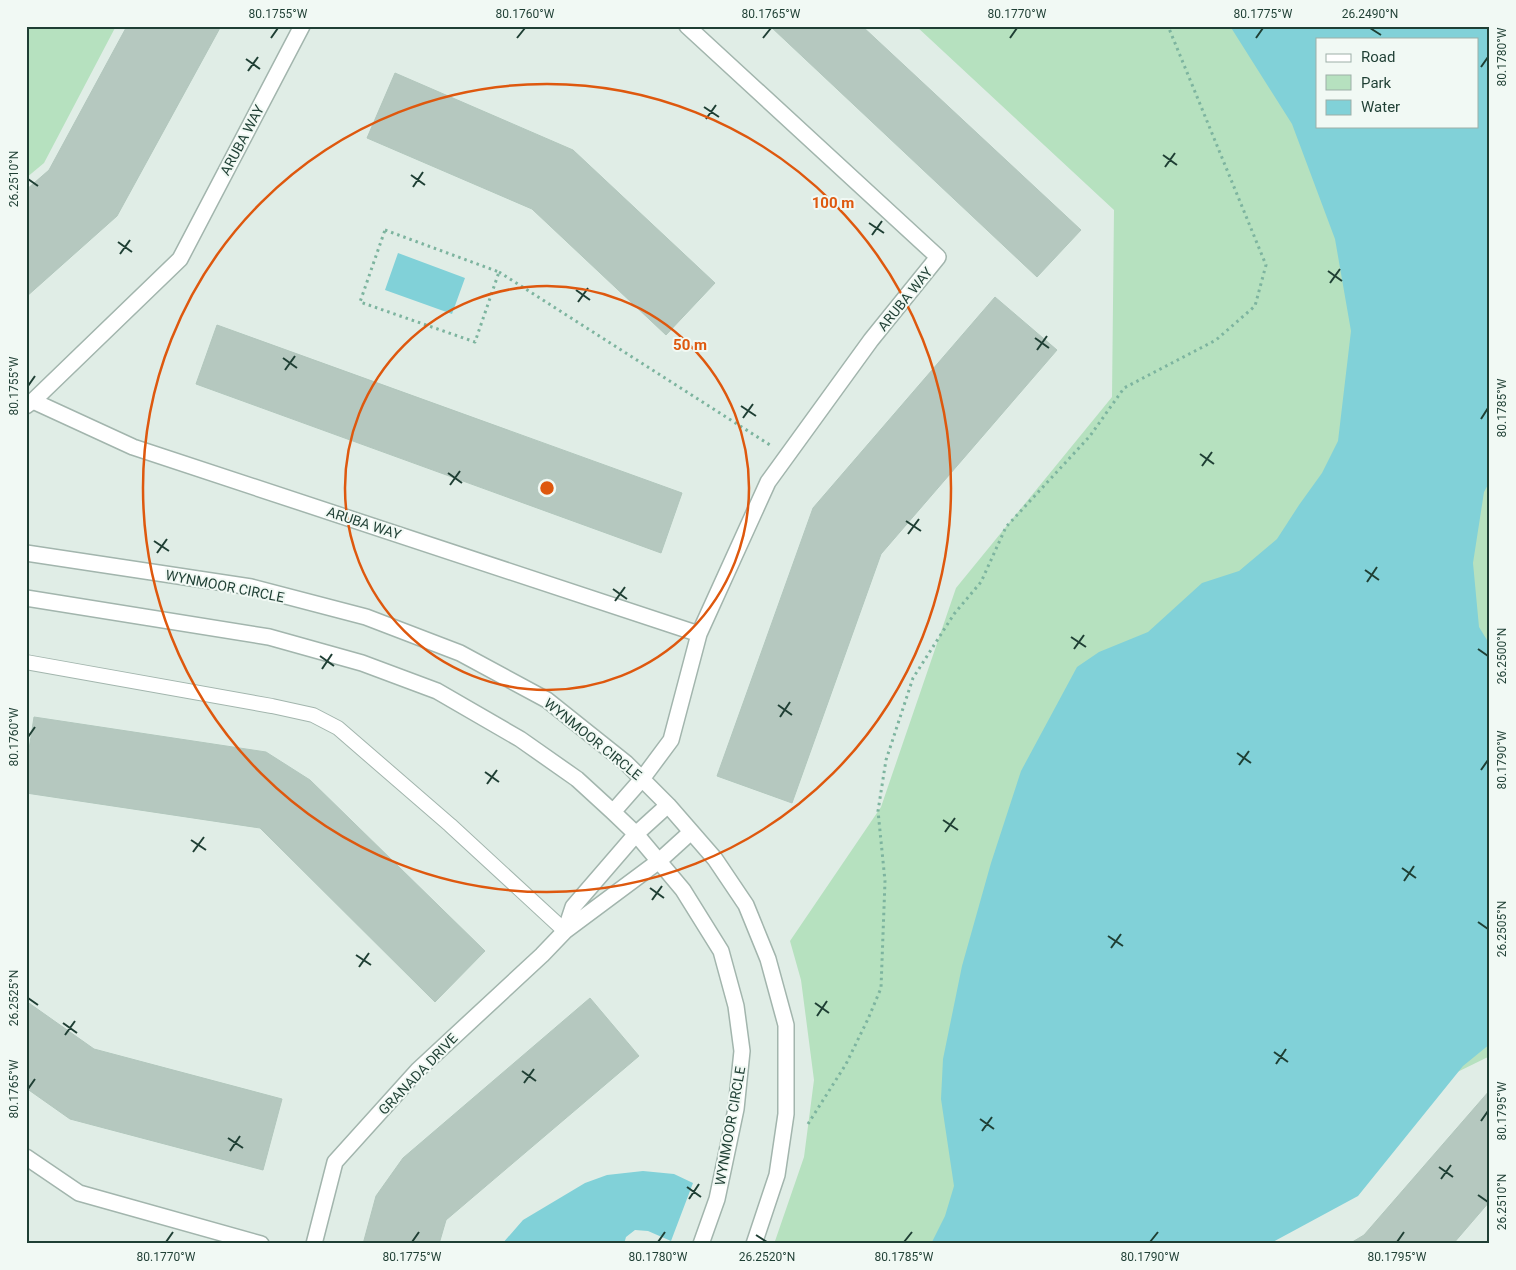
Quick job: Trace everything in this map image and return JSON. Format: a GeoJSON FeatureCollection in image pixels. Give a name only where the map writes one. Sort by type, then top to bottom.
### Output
{"type":"FeatureCollection","features":[{"type":"Feature","properties":{"kind":"street","name":"ARUBA WAY"},"geometry":{"type":"LineString","coordinates":[[302,26],[180,259],[30,403],[133,447],[699,634]]}},
{"type":"Feature","properties":{"kind":"street","name":"ARUBA WAY"},"geometry":{"type":"LineString","coordinates":[[613,812],[642,779],[671,740],[699,634],[768,482],[872,340],[938,257],[687,26]]}},
{"type":"Feature","properties":{"kind":"street","name":"WYNMOOR CIRCLE"},"geometry":{"type":"LineString","coordinates":[[26,552],[251,587],[366,617],[460,653],[547,700],[626,763],[668,805],[715,858],[746,906],[768,959],[786,1025],[785,1123],[777,1175],[754,1244]]}},
{"type":"Feature","properties":{"kind":"street","name":"WYNMOOR CIRCLE"},"geometry":{"type":"LineString","coordinates":[[26,598],[269,637],[362,663],[437,692],[520,739],[576,778],[636,834],[683,890],[721,951],[736,1006],[742,1051],[736,1109],[717,1200],[701,1244]]}},
{"type":"Feature","properties":{"kind":"street","name":"GRANADA DRIVE"},"geometry":{"type":"LineString","coordinates":[[564,931],[573,907],[636,834],[668,805]]}},
{"type":"Feature","properties":{"kind":"street","name":"GRANADA DRIVE"},"geometry":{"type":"LineString","coordinates":[[314,1244],[335,1162],[418,1070],[542,955],[564,931],[659,861],[691,832]]}},
{"type":"Feature","properties":{"kind":"street"},"geometry":{"type":"LineString","coordinates":[[26,1157],[79,1193],[261,1244]]}},
{"type":"Feature","properties":{"kind":"lane"},"geometry":{"type":"LineString","coordinates":[[26,662],[313,715],[338,728],[345,734],[450,825],[564,931]]}},
{"type":"Feature","properties":{"kind":"path"},"geometry":{"type":"LineString","coordinates":[[806,1130],[809,1120],[846,1064],[881,988],[885,881],[878,811],[886,760],[913,678],[954,614],[981,582],[1006,527],[1090,436],[1124,388],[1216,340],[1255,306],[1266,265],[1168,26]]}},
{"type":"Feature","properties":{"kind":"path"},"geometry":{"type":"LineString","coordinates":[[499,272],[475,342],[360,302],[385,230],[499,272],[787,456]]}},
{"type":"Feature","properties":{"kind":"green space"},"geometry":{"type":"Polygon","coordinates":[[[26,26],[116,26],[44,163],[26,178],[26,26]]]}},
{"type":"Feature","properties":{"kind":"green space"},"geometry":{"type":"Polygon","coordinates":[[[916,26],[1490,26],[1490,1056],[1388,1106],[1140,1244],[774,1244],[804,1157],[814,1080],[801,980],[790,941],[881,807],[956,588],[1112,397],[1114,210],[916,26]]]}},
{"type":"Feature","properties":{"kind":"water"},"geometry":{"type":"Polygon","coordinates":[[[1230,26],[1490,26],[1490,481],[1484,492],[1473,563],[1479,627],[1490,645],[1490,1044],[1463,1066],[1358,1196],[1271,1243],[931,1244],[945,1216],[954,1186],[941,1099],[943,1059],[962,966],[991,863],[1021,771],[1077,667],[1099,652],[1148,632],[1202,583],[1239,571],[1277,539],[1322,473],[1338,441],[1351,331],[1335,239],[1292,124],[1230,26]]]}},
{"type":"Feature","properties":{"kind":"water"},"geometry":{"type":"Polygon","coordinates":[[[398,253],[465,278],[452,314],[385,290],[398,253]]]}},
{"type":"Feature","properties":{"kind":"water"},"geometry":{"type":"Polygon","coordinates":[[[643,1171],[674,1174],[693,1183],[671,1241],[648,1231],[635,1230],[626,1237],[624,1244],[502,1244],[523,1220],[585,1183],[607,1175],[643,1171]]]}},
{"type":"Feature","properties":{"kind":"building"},"geometry":{"type":"Polygon","coordinates":[[[127,26],[221,26],[117,216],[26,297],[26,190],[49,170],[127,26]]]}},
{"type":"Feature","properties":{"kind":"building"},"geometry":{"type":"Polygon","coordinates":[[[770,26],[862,26],[1081,230],[1037,277],[770,26]]]}},
{"type":"Feature","properties":{"kind":"building"},"geometry":{"type":"Polygon","coordinates":[[[395,73],[573,150],[715,283],[666,335],[532,209],[367,138],[395,73]]]}},
{"type":"Feature","properties":{"kind":"building"},"geometry":{"type":"Polygon","coordinates":[[[995,297],[1057,350],[881,554],[792,803],[717,776],[813,508],[995,297]]]}},
{"type":"Feature","properties":{"kind":"building"},"geometry":{"type":"Polygon","coordinates":[[[217,325],[682,493],[661,553],[196,384],[217,325]]]}},
{"type":"Feature","properties":{"kind":"building"},"geometry":{"type":"Polygon","coordinates":[[[34,717],[266,752],[310,780],[485,951],[435,1002],[260,828],[26,793],[26,769],[34,717]]]}},
{"type":"Feature","properties":{"kind":"building"},"geometry":{"type":"Polygon","coordinates":[[[590,998],[639,1056],[446,1220],[439,1244],[363,1244],[376,1196],[403,1158],[590,998]]]}},
{"type":"Feature","properties":{"kind":"building"},"geometry":{"type":"Polygon","coordinates":[[[26,1001],[94,1049],[282,1099],[263,1170],[70,1119],[26,1088],[26,1001]]]}},
{"type":"Feature","properties":{"kind":"building"},"geometry":{"type":"Polygon","coordinates":[[[1490,1090],[1490,1201],[1453,1244],[1349,1244],[1364,1235],[1490,1090]]]}}]}
